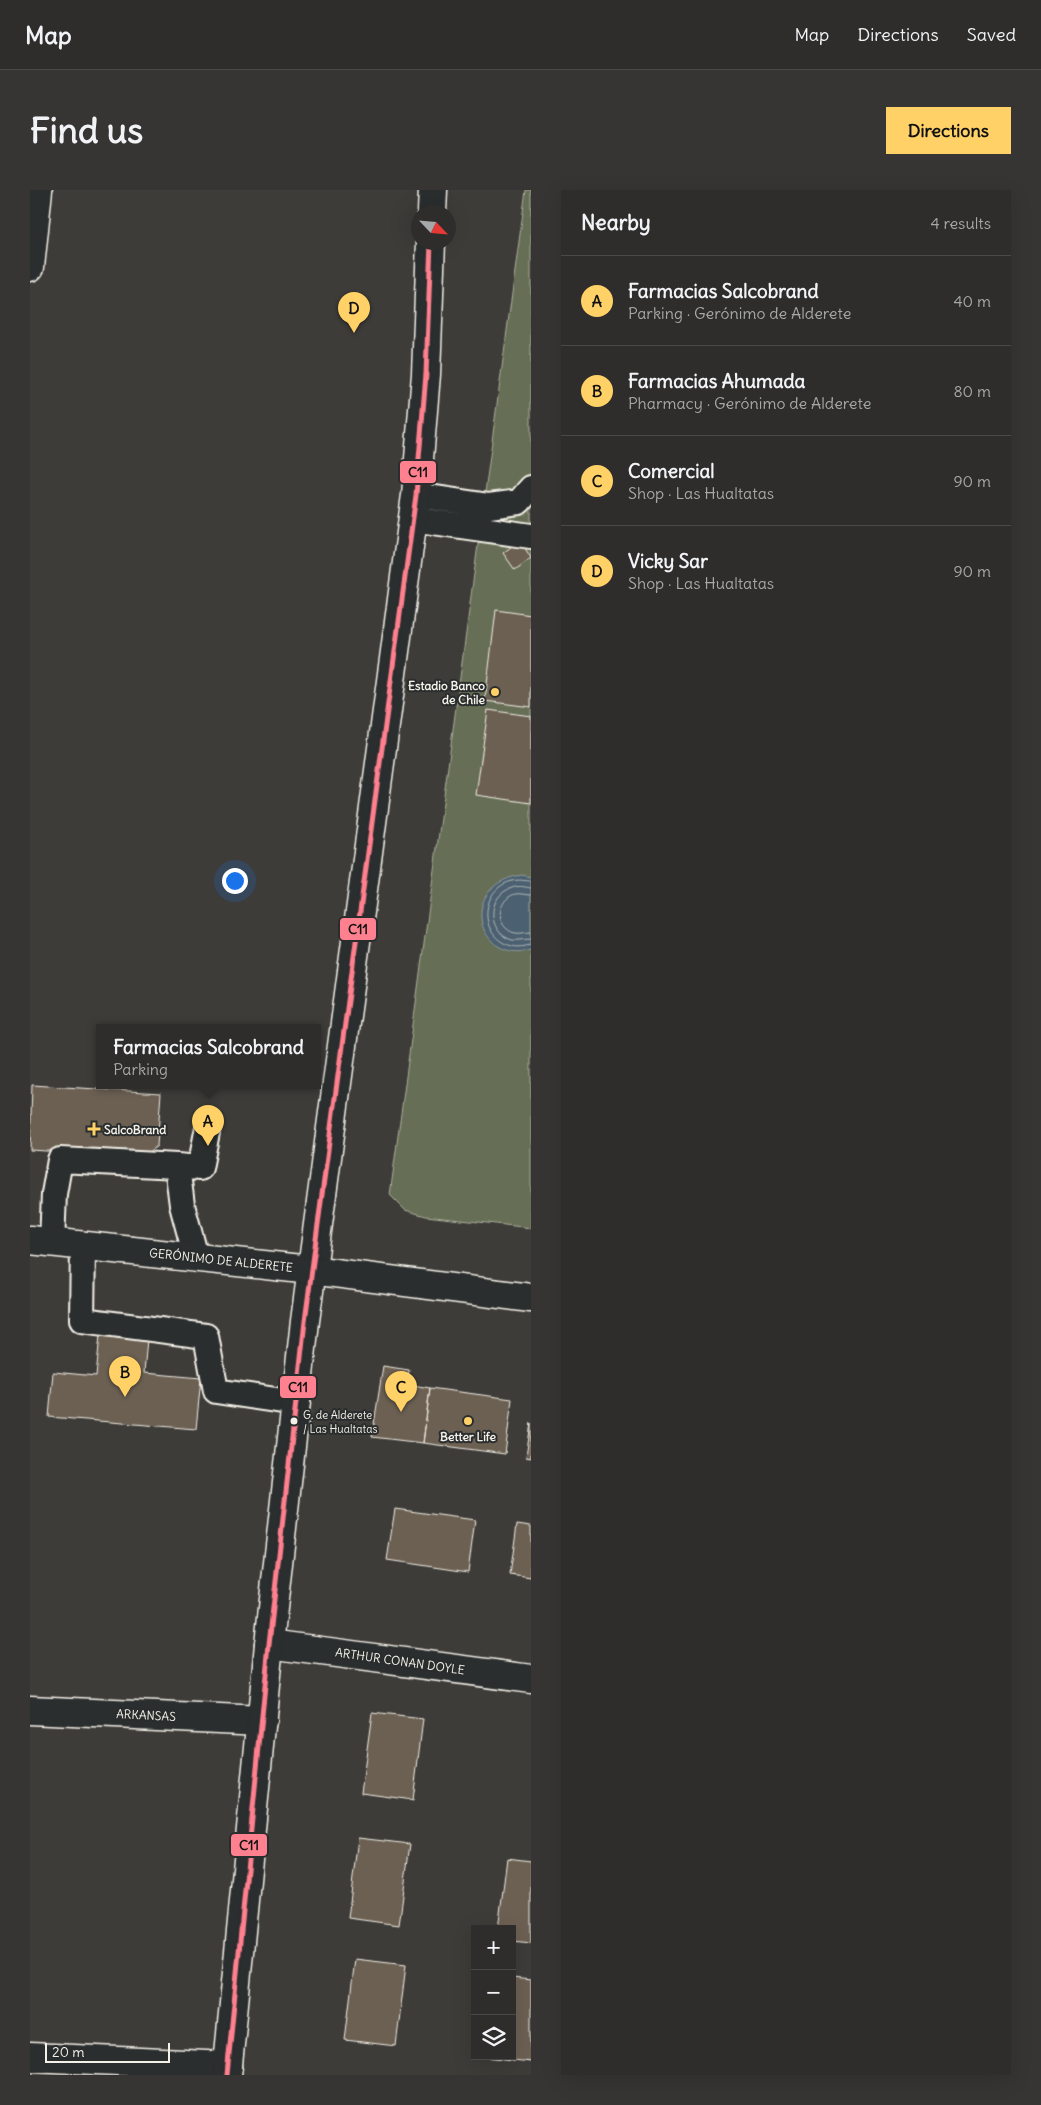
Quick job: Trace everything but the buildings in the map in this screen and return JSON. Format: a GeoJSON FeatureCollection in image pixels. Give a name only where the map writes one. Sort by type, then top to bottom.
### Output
{"type":"FeatureCollection","features":[{"type":"Feature","properties":{"kind":"street"},"geometry":{"type":"LineString","coordinates":[[30,267],[38,190]]}},
{"type":"Feature","properties":{"kind":"street"},"geometry":{"type":"LineString","coordinates":[[432,190],[432,205]]}},
{"type":"Feature","properties":{"kind":"street"},"geometry":{"type":"LineString","coordinates":[[30,2057],[227,2070],[269,1644],[296,1403],[312,1270],[414,507],[426,374],[431,250]]}},
{"type":"Feature","properties":{"kind":"street","name":"GERÓNIMO DE ALDERETE"},"geometry":{"type":"LineString","coordinates":[[41,1241],[312,1270],[531,1298]]}},
{"type":"Feature","properties":{"kind":"street","name":"ARTHUR CONAN DOYLE"},"geometry":{"type":"LineString","coordinates":[[269,1644],[531,1679]]}},
{"type":"Feature","properties":{"kind":"street","name":"ARKANSAS"},"geometry":{"type":"LineString","coordinates":[[30,1710],[262,1721]]}},
{"type":"Feature","properties":{"kind":"lane"},"geometry":{"type":"LineString","coordinates":[[414,507],[489,506],[519,502],[531,488]]}},
{"type":"Feature","properties":{"kind":"lane"},"geometry":{"type":"LineString","coordinates":[[414,507],[531,536]]}},
{"type":"Feature","properties":{"kind":"lane"},"geometry":{"type":"LineString","coordinates":[[41,1241],[54,1194],[60,1160],[200,1168],[209,1122]]}},
{"type":"Feature","properties":{"kind":"lane"},"geometry":{"type":"LineString","coordinates":[[177,1166],[182,1205],[196,1257]]}},
{"type":"Feature","properties":{"kind":"lane"},"geometry":{"type":"LineString","coordinates":[[83,1245],[82,1320],[206,1336],[216,1391],[296,1403]]}},
{"type":"Feature","properties":{"kind":"green space","name":"Estadio Banco de Chile"},"geometry":{"type":"Polygon","coordinates":[[[526,190],[531,190],[531,1228],[426,1216],[405,1210],[390,1195],[526,190]]]}},
{"type":"Feature","properties":{"kind":"water"},"geometry":{"type":"Polygon","coordinates":[[[522,875],[531,877],[531,950],[512,951],[497,945],[487,935],[482,921],[482,906],[488,892],[501,881],[522,875]]]}},
{"type":"Feature","properties":{"kind":"transit line","name":"C11"},"geometry":{"type":"LineString","coordinates":[[227,2075],[269,1644],[305,1321],[416,495],[426,374],[431,250]]}},
{"type":"Feature","properties":{"kind":"place","name":"Vicky Sar"},"geometry":{"type":"Point","coordinates":[354,333]}},
{"type":"Feature","properties":{"kind":"place","name":"Estadio Banco de Chile"},"geometry":{"type":"Point","coordinates":[495,692]}},
{"type":"Feature","properties":{"kind":"place","name":"SalcoBrand"},"geometry":{"type":"Point","coordinates":[94,1129]}},
{"type":"Feature","properties":{"kind":"place","name":"Farmacias Salcobrand"},"geometry":{"type":"Point","coordinates":[208,1146]}},
{"type":"Feature","properties":{"kind":"place","name":"Farmacias Ahumada"},"geometry":{"type":"Point","coordinates":[125,1397]}},
{"type":"Feature","properties":{"kind":"place","name":"Comercial"},"geometry":{"type":"Point","coordinates":[401,1412]}},
{"type":"Feature","properties":{"kind":"place","name":"G. de Alderete / Las Hualtatas"},"geometry":{"type":"Point","coordinates":[294,1421]}},
{"type":"Feature","properties":{"kind":"place","name":"Better Life"},"geometry":{"type":"Point","coordinates":[468,1421]}}]}
